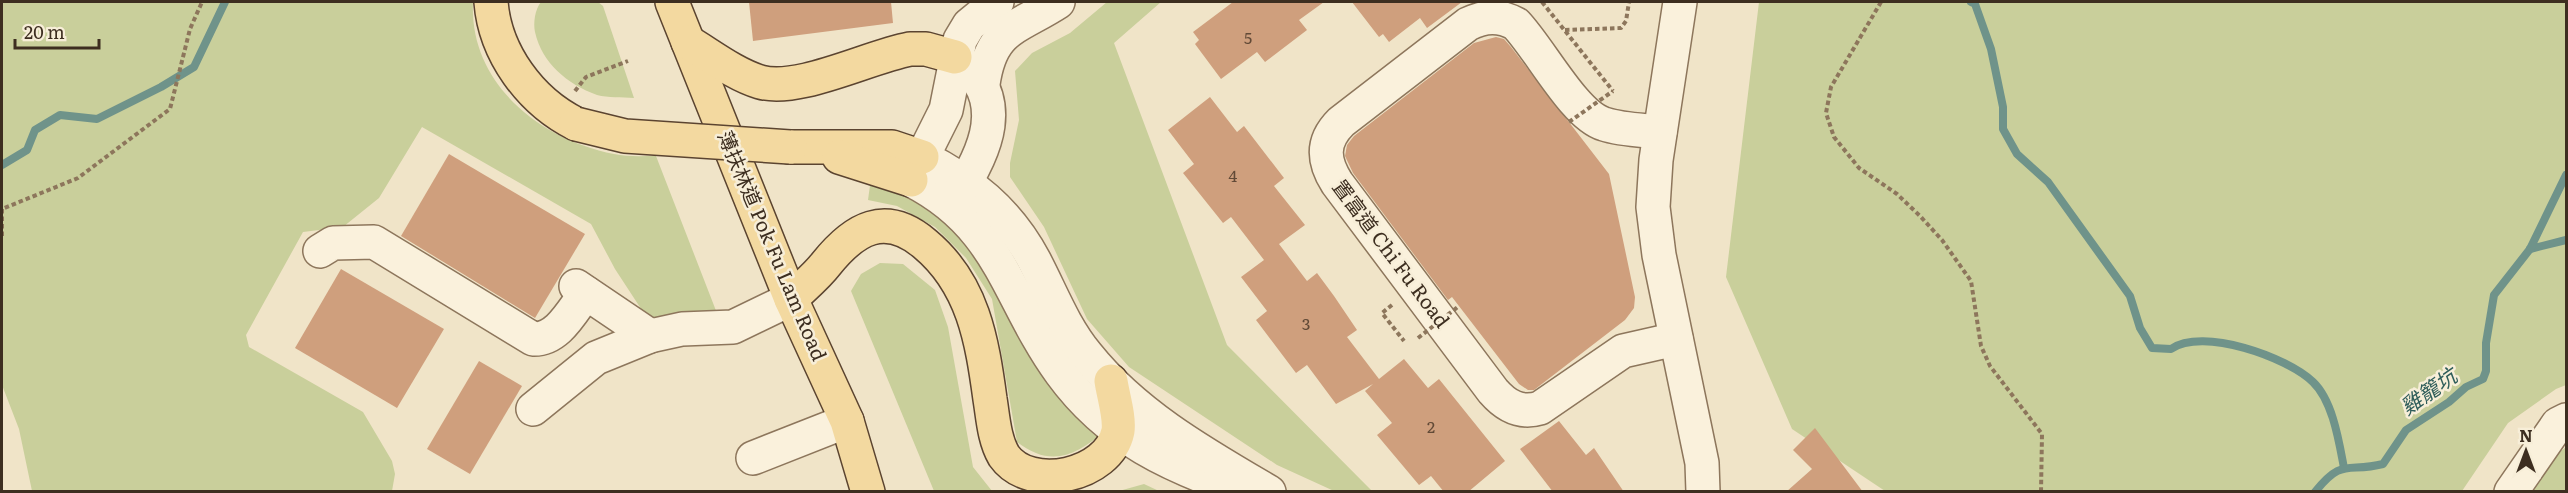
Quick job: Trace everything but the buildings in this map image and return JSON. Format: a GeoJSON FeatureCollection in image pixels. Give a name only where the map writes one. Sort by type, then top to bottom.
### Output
{"type":"FeatureCollection","features":[{"type":"Feature","properties":{"kind":"main road"},"geometry":{"type":"LineString","coordinates":[[491,2],[496,26],[507,53],[532,93],[560,116],[576,124],[625,136],[790,147],[892,147],[916,168]]}},
{"type":"Feature","properties":{"kind":"main road"},"geometry":{"type":"LineString","coordinates":[[507,53],[505,20],[510,2]]}},
{"type":"Feature","properties":{"kind":"main road","name":"薄扶林道 Pok Fu Lam Road"},"geometry":{"type":"LineString","coordinates":[[672,2],[791,299],[847,421],[868,492]]}},
{"type":"Feature","properties":{"kind":"main road"},"geometry":{"type":"LineString","coordinates":[[688,42],[749,78],[776,85],[806,81],[910,49],[926,49],[955,57]]}},
{"type":"Feature","properties":{"kind":"main road"},"geometry":{"type":"LineString","coordinates":[[791,299],[826,265],[834,252],[858,232],[883,224],[895,227],[920,240],[933,250],[957,280],[967,297],[980,332],[998,441],[1010,463],[1029,475],[1043,478],[1075,474],[1090,467],[1102,456],[1118,431],[1111,381]]}},
{"type":"Feature","properties":{"kind":"street"},"geometry":{"type":"LineString","coordinates":[[997,2],[969,25],[960,40],[946,110],[916,168],[959,193],[1006,216],[1022,238],[1070,332],[1085,353],[1111,381],[1179,437],[1269,492]]}},
{"type":"Feature","properties":{"kind":"street"},"geometry":{"type":"LineString","coordinates":[[959,193],[983,148],[988,124],[988,103],[983,84],[986,60],[997,42],[1011,28],[1058,2]]}},
{"type":"Feature","properties":{"kind":"street"},"geometry":{"type":"LineString","coordinates":[[1680,2],[1653,183],[1653,207],[1659,255],[1702,463],[1703,492]]}},
{"type":"Feature","properties":{"kind":"street","name":"置富道 Chi Fu Road"},"geometry":{"type":"LineString","coordinates":[[1660,132],[1612,126],[1596,121],[1580,106],[1516,24],[1504,19],[1487,17],[1468,24],[1341,122],[1329,137],[1325,154],[1326,164],[1337,183],[1493,391],[1513,408],[1540,408],[1623,351],[1676,339]]}},
{"type":"Feature","properties":{"kind":"street"},"geometry":{"type":"LineString","coordinates":[[955,57],[969,67],[983,84]]}},
{"type":"Feature","properties":{"kind":"street"},"geometry":{"type":"LineString","coordinates":[[959,193],[972,225],[998,261],[1042,344],[1063,375],[1118,431],[1157,457],[1245,492]]}},
{"type":"Feature","properties":{"kind":"street"},"geometry":{"type":"LineString","coordinates":[[320,251],[333,243],[374,243],[532,339],[544,339],[554,334],[581,290],[650,336]]}},
{"type":"Feature","properties":{"kind":"street"},"geometry":{"type":"LineString","coordinates":[[533,409],[596,358],[650,336],[682,329],[723,330],[791,299]]}},
{"type":"Feature","properties":{"kind":"street"},"geometry":{"type":"LineString","coordinates":[[2511,492],[2558,424],[2566,420]]}},
{"type":"Feature","properties":{"kind":"street"},"geometry":{"type":"LineString","coordinates":[[753,458],[847,421]]}},
{"type":"Feature","properties":{"kind":"path"},"geometry":{"type":"LineString","coordinates":[[2,236],[2,209],[78,178],[170,109],[190,28],[202,2]]}},
{"type":"Feature","properties":{"kind":"path"},"geometry":{"type":"LineString","coordinates":[[1542,2],[1613,91],[1569,122]]}},
{"type":"Feature","properties":{"kind":"path"},"geometry":{"type":"LineString","coordinates":[[1565,30],[1621,28],[1626,21],[1629,2]]}},
{"type":"Feature","properties":{"kind":"path"},"geometry":{"type":"LineString","coordinates":[[1881,2],[1831,87],[1826,113],[1834,137],[1859,168],[1897,194],[1920,216],[1942,240],[1971,281],[1981,346],[1990,366],[2042,434],[2041,492]]}},
{"type":"Feature","properties":{"kind":"path"},"geometry":{"type":"LineString","coordinates":[[576,90],[586,77],[628,61]]}},
{"type":"Feature","properties":{"kind":"path"},"geometry":{"type":"LineString","coordinates":[[1399,313],[1392,305],[1382,313],[1404,341]]}},
{"type":"Feature","properties":{"kind":"path"},"geometry":{"type":"LineString","coordinates":[[1412,330],[1418,338],[1459,306]]}},
{"type":"Feature","properties":{"kind":"green space"},"geometry":{"type":"Polygon","coordinates":[[[2,2],[473,2],[475,31],[483,58],[496,82],[514,103],[535,121],[586,146],[619,155],[656,156],[720,321],[649,321],[615,269],[591,224],[422,127],[379,198],[343,227],[303,232],[246,335],[249,347],[363,412],[392,461],[395,474],[392,491],[32,491],[19,429],[2,385],[2,2]]]}},
{"type":"Feature","properties":{"kind":"green space"},"geometry":{"type":"Polygon","coordinates":[[[541,2],[598,2],[603,6],[634,98],[597,95],[576,85],[557,71],[543,53],[535,32],[535,16],[541,2]]]}},
{"type":"Feature","properties":{"kind":"green space"},"geometry":{"type":"Polygon","coordinates":[[[1107,2],[1161,2],[1114,43],[1227,345],[1372,491],[1334,491],[1277,465],[1129,367],[1087,319],[1044,227],[1010,177],[1010,163],[1019,120],[1015,71],[1032,53],[1070,33],[1107,2]]]}},
{"type":"Feature","properties":{"kind":"green space"},"geometry":{"type":"Polygon","coordinates":[[[1759,2],[2566,2],[2566,385],[2556,389],[2508,423],[2462,491],[1885,491],[1792,429],[1726,277],[1759,2]]]}},
{"type":"Feature","properties":{"kind":"green space"},"geometry":{"type":"Polygon","coordinates":[[[871,178],[945,213],[1105,431],[1083,447],[1062,456],[1041,455],[1017,442],[992,299],[966,258],[935,227],[897,206],[868,200],[871,178]]]}},
{"type":"Feature","properties":{"kind":"green space"},"geometry":{"type":"Polygon","coordinates":[[[880,263],[903,264],[935,290],[948,327],[973,467],[992,491],[934,491],[851,291],[861,274],[880,263]]]}},
{"type":"Feature","properties":{"kind":"green space"},"geometry":{"type":"Polygon","coordinates":[[[2566,447],[2566,491],[2525,492],[2550,460],[2566,447]]]}},
{"type":"Feature","properties":{"kind":"green space"},"geometry":{"type":"Polygon","coordinates":[[[1144,484],[1159,491],[1119,491],[1144,484]]]}},
{"type":"Feature","properties":{"kind":"waterway"},"geometry":{"type":"LineString","coordinates":[[2,165],[27,150],[35,130],[60,115],[97,119],[161,87],[194,67],[225,2]]}},
{"type":"Feature","properties":{"kind":"waterway"},"geometry":{"type":"LineString","coordinates":[[1971,2],[1975,4],[1991,49],[2003,107],[2003,129],[2017,154],[2048,182],[2130,296],[2140,328],[2152,348],[2171,349],[2185,343],[2203,341],[2223,343],[2265,355],[2301,373],[2313,382],[2326,400],[2334,422],[2344,468]]}},
{"type":"Feature","properties":{"kind":"waterway","name":"雞籠坑"},"geometry":{"type":"LineString","coordinates":[[2315,492],[2324,481],[2339,470],[2383,464],[2406,430],[2449,402],[2466,387],[2483,379],[2486,371],[2486,343],[2494,295],[2530,249],[2566,175]]}},
{"type":"Feature","properties":{"kind":"waterway"},"geometry":{"type":"LineString","coordinates":[[2530,249],[2566,240]]}}]}
